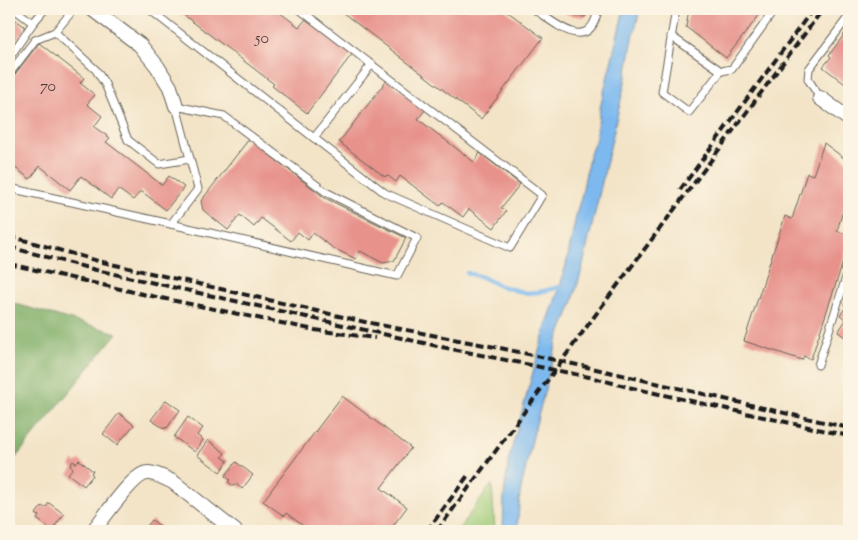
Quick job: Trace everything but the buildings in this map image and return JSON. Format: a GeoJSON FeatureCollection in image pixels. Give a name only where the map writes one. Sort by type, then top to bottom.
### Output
{"type":"FeatureCollection","features":[{"type":"Feature","properties":{"kind":"street"},"geometry":{"type":"LineString","coordinates":[[92,9],[140,44],[170,87],[176,106]]}},
{"type":"Feature","properties":{"kind":"street"},"geometry":{"type":"LineString","coordinates":[[820,98],[849,119]]}},
{"type":"Feature","properties":{"kind":"street"},"geometry":{"type":"LineString","coordinates":[[94,531],[137,477],[147,473],[173,482],[235,531]]}},
{"type":"Feature","properties":{"kind":"lane"},"geometry":{"type":"LineString","coordinates":[[14,9],[33,23]]}},
{"type":"Feature","properties":{"kind":"lane"},"geometry":{"type":"LineString","coordinates":[[9,58],[45,9]]}},
{"type":"Feature","properties":{"kind":"lane"},"geometry":{"type":"LineString","coordinates":[[9,74],[35,40],[55,32],[74,9]]}},
{"type":"Feature","properties":{"kind":"lane"},"geometry":{"type":"LineString","coordinates":[[149,9],[385,192],[510,248],[542,195],[299,9]]}},
{"type":"Feature","properties":{"kind":"lane"},"geometry":{"type":"LineString","coordinates":[[534,9],[559,27],[573,34],[583,33],[592,26],[598,9]]}},
{"type":"Feature","properties":{"kind":"lane"},"geometry":{"type":"LineString","coordinates":[[676,9],[662,92],[689,112],[720,71],[732,69],[775,9]]}},
{"type":"Feature","properties":{"kind":"lane"},"geometry":{"type":"LineString","coordinates":[[820,98],[808,79],[809,69],[849,16]]}},
{"type":"Feature","properties":{"kind":"lane"},"geometry":{"type":"LineString","coordinates":[[55,32],[96,70],[105,84],[128,140],[159,164],[190,159]]}},
{"type":"Feature","properties":{"kind":"lane"},"geometry":{"type":"LineString","coordinates":[[671,36],[720,71]]}},
{"type":"Feature","properties":{"kind":"lane"},"geometry":{"type":"LineString","coordinates":[[314,138],[372,64]]}},
{"type":"Feature","properties":{"kind":"lane"},"geometry":{"type":"LineString","coordinates":[[9,188],[398,276],[417,238],[326,192],[224,116],[176,106],[198,189],[171,224]]}},
{"type":"Feature","properties":{"kind":"lane"},"geometry":{"type":"LineString","coordinates":[[818,364],[849,268]]}},
{"type":"Feature","properties":{"kind":"green space"},"geometry":{"type":"Polygon","coordinates":[[[9,302],[117,333],[9,466],[9,302]]]}},
{"type":"Feature","properties":{"kind":"green space"},"geometry":{"type":"Polygon","coordinates":[[[492,484],[495,531],[457,531],[492,484]]]}},
{"type":"Feature","properties":{"kind":"water"},"geometry":{"type":"Polygon","coordinates":[[[624,9],[640,9],[582,269],[572,304],[557,342],[532,440],[520,493],[517,531],[503,531],[504,496],[509,458],[546,326],[567,261],[589,157],[596,138],[600,108],[624,9]]]}},
{"type":"Feature","properties":{"kind":"waterway"},"geometry":{"type":"LineString","coordinates":[[467,273],[482,277],[500,286],[526,293],[560,287]]}},
{"type":"Feature","properties":{"kind":"railway"},"geometry":{"type":"LineString","coordinates":[[680,190],[813,9]]}},
{"type":"Feature","properties":{"kind":"railway"},"geometry":{"type":"LineString","coordinates":[[437,531],[823,9]]}},
{"type":"Feature","properties":{"kind":"railway"},"geometry":{"type":"LineString","coordinates":[[9,236],[98,261],[365,322],[596,369],[849,428]]}},
{"type":"Feature","properties":{"kind":"railway"},"geometry":{"type":"LineString","coordinates":[[9,247],[96,270],[437,346],[594,378],[849,436]]}},
{"type":"Feature","properties":{"kind":"railway"},"geometry":{"type":"LineString","coordinates":[[9,264],[315,330],[375,338]]}},
{"type":"Feature","properties":{"kind":"railway"},"geometry":{"type":"LineString","coordinates":[[427,531],[469,474]]}}]}
